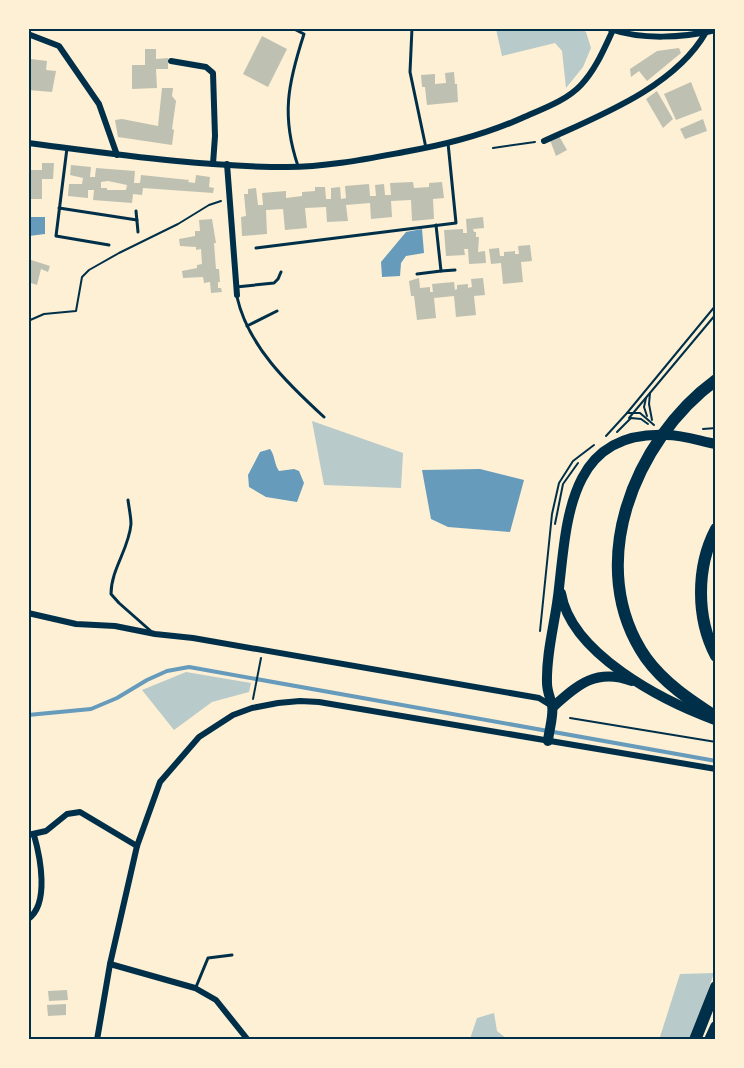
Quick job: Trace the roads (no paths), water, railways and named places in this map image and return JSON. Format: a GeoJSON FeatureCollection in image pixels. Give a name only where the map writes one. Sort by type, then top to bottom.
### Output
{"type":"FeatureCollection","features":[{"type":"Feature","properties":{"kind":"highway"},"geometry":{"type":"LineString","coordinates":[[716,380],[678,414],[654,447],[633,487],[622,525],[618,563],[623,604],[639,646],[656,670],[678,691],[716,718]]}},
{"type":"Feature","properties":{"kind":"highway"},"geometry":{"type":"LineString","coordinates":[[716,529],[706,558],[701,582],[701,599],[706,633],[716,656]]}},
{"type":"Feature","properties":{"kind":"highway"},"geometry":{"type":"LineString","coordinates":[[695,1040],[716,987]]}},
{"type":"Feature","properties":{"kind":"highway"},"geometry":{"type":"LineString","coordinates":[[710,1040],[716,1027]]}},
{"type":"Feature","properties":{"kind":"main road"},"geometry":{"type":"LineString","coordinates":[[548,738],[552,711],[547,683],[548,659],[568,518],[575,492],[584,475],[603,453],[625,441],[643,436],[676,436],[716,444]]}},
{"type":"Feature","properties":{"kind":"main road"},"geometry":{"type":"LineString","coordinates":[[560,581],[564,605],[577,629],[603,656],[643,685],[672,701],[716,718]]}},
{"type":"Feature","properties":{"kind":"main road"},"geometry":{"type":"LineString","coordinates":[[552,711],[579,684],[591,679],[607,676],[624,678],[643,685]]}},
{"type":"Feature","properties":{"kind":"street"},"geometry":{"type":"LineString","coordinates":[[28,143],[117,155],[213,164],[298,166],[352,162],[426,148],[502,128],[571,94],[593,70],[611,29],[645,36],[716,30]]}},
{"type":"Feature","properties":{"kind":"street"},"geometry":{"type":"LineString","coordinates":[[544,141],[645,93],[697,50],[706,32]]}},
{"type":"Feature","properties":{"kind":"street"},"geometry":{"type":"LineString","coordinates":[[28,34],[59,46],[99,104],[117,155]]}},
{"type":"Feature","properties":{"kind":"street"},"geometry":{"type":"LineString","coordinates":[[171,61],[206,68],[213,73],[215,136],[213,164]]}},
{"type":"Feature","properties":{"kind":"street"},"geometry":{"type":"LineString","coordinates":[[226,164],[236,291]]}},
{"type":"Feature","properties":{"kind":"street"},"geometry":{"type":"LineString","coordinates":[[28,613],[76,624],[115,626],[155,634],[193,638],[539,698],[552,711]]}},
{"type":"Feature","properties":{"kind":"street"},"geometry":{"type":"LineString","coordinates":[[97,1040],[110,964],[137,846],[160,782],[199,737],[233,715],[252,708],[300,700],[319,702],[548,738],[716,769]]}},
{"type":"Feature","properties":{"kind":"street"},"geometry":{"type":"LineString","coordinates":[[28,919],[33,916],[42,890],[41,861],[31,835],[46,831],[67,814],[81,812],[137,846]]}},
{"type":"Feature","properties":{"kind":"street"},"geometry":{"type":"LineString","coordinates":[[110,964],[195,988],[216,1000],[248,1040]]}},
{"type":"Feature","properties":{"kind":"lane"},"geometry":{"type":"LineString","coordinates":[[292,28],[304,34],[297,56],[287,107],[288,132],[298,166]]}},
{"type":"Feature","properties":{"kind":"lane"},"geometry":{"type":"LineString","coordinates":[[412,28],[410,72],[426,148]]}},
{"type":"Feature","properties":{"kind":"lane"},"geometry":{"type":"LineString","coordinates":[[256,248],[456,223],[448,143]]}},
{"type":"Feature","properties":{"kind":"lane"},"geometry":{"type":"LineString","coordinates":[[67,148],[56,236],[109,245]]}},
{"type":"Feature","properties":{"kind":"lane"},"geometry":{"type":"LineString","coordinates":[[59,208],[137,220]]}},
{"type":"Feature","properties":{"kind":"lane"},"geometry":{"type":"LineString","coordinates":[[136,211],[138,232]]}},
{"type":"Feature","properties":{"kind":"lane"},"geometry":{"type":"LineString","coordinates":[[436,225],[441,271]]}},
{"type":"Feature","properties":{"kind":"lane"},"geometry":{"type":"LineString","coordinates":[[417,274],[456,270]]}},
{"type":"Feature","properties":{"kind":"lane"},"geometry":{"type":"LineString","coordinates":[[281,272],[274,283],[236,291],[241,313],[247,326],[281,376],[324,417]]}},
{"type":"Feature","properties":{"kind":"lane"},"geometry":{"type":"LineString","coordinates":[[247,326],[277,311]]}},
{"type":"Feature","properties":{"kind":"lane"},"geometry":{"type":"LineString","coordinates":[[128,500],[131,524],[127,542],[111,582],[111,594],[155,634]]}},
{"type":"Feature","properties":{"kind":"lane"},"geometry":{"type":"LineString","coordinates":[[195,988],[208,958],[232,955]]}},
{"type":"Feature","properties":{"kind":"water"},"geometry":{"type":"Polygon","coordinates":[[[29,217],[45,217],[45,234],[29,236],[29,217]]]}},
{"type":"Feature","properties":{"kind":"water"},"geometry":{"type":"Polygon","coordinates":[[[422,229],[424,253],[406,256],[401,263],[400,276],[382,277],[381,262],[406,232],[422,229]]]}},
{"type":"Feature","properties":{"kind":"water"},"geometry":{"type":"Polygon","coordinates":[[[270,449],[279,471],[294,469],[299,471],[304,483],[297,502],[266,497],[249,487],[248,475],[260,452],[270,449]]]}},
{"type":"Feature","properties":{"kind":"water"},"geometry":{"type":"Polygon","coordinates":[[[480,469],[524,480],[510,532],[448,527],[431,519],[422,470],[480,469]]]}},
{"type":"Feature","properties":{"kind":"waterway"},"geometry":{"type":"LineString","coordinates":[[28,715],[91,709],[167,671],[189,667],[716,761]]}}]}
